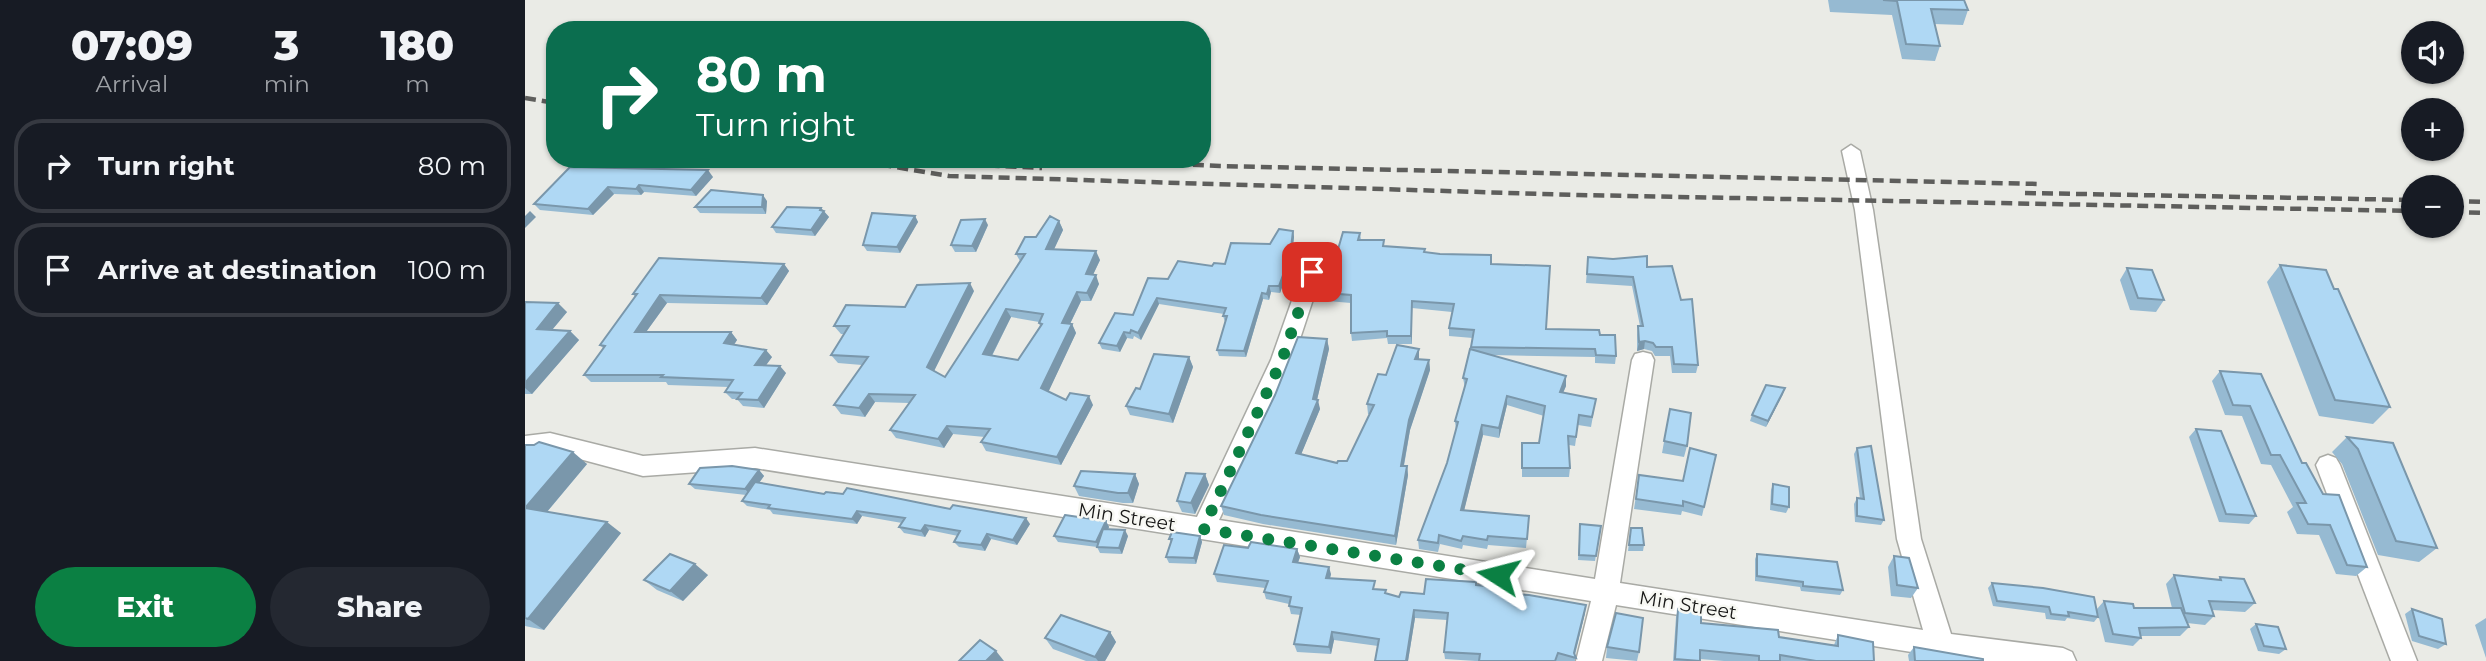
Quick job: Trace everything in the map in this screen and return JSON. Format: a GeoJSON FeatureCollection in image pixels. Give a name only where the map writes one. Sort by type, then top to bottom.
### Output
{"type":"FeatureCollection","features":[{"type":"Feature","properties":{"kind":"street"},"geometry":{"type":"LineString","coordinates":[[1851,151],[1864,210],[1909,538],[1941,645]]}},
{"type":"Feature","properties":{"kind":"street"},"geometry":{"type":"LineString","coordinates":[[1203,529],[1282,360],[1312,272]]}},
{"type":"Feature","properties":{"kind":"street"},"geometry":{"type":"LineString","coordinates":[[1589,661],[1606,592],[1643,360]]}},
{"type":"Feature","properties":{"kind":"street","name":"Min Street"},"geometry":{"type":"LineString","coordinates":[[525,444],[550,442],[643,466],[755,458],[1941,645],[1998,657],[2063,661]]}},
{"type":"Feature","properties":{"kind":"street"},"geometry":{"type":"LineString","coordinates":[[2328,466],[2404,661]]}},
{"type":"Feature","properties":{"kind":"building"},"geometry":{"type":"Polygon","coordinates":[[[1883,0],[1964,0],[1968,10],[1931,9],[1940,46],[1906,44],[1897,1],[1883,0]]]}},
{"type":"Feature","properties":{"kind":"building"},"geometry":{"type":"Polygon","coordinates":[[[569,168],[708,170],[691,190],[639,185],[636,189],[608,187],[588,209],[534,204],[569,168]]]}},
{"type":"Feature","properties":{"kind":"building"},"geometry":{"type":"Polygon","coordinates":[[[711,190],[763,195],[762,207],[695,207],[711,190]]]}},
{"type":"Feature","properties":{"kind":"building"},"geometry":{"type":"Polygon","coordinates":[[[787,207],[821,208],[820,210],[824,211],[811,230],[772,227],[787,207]]]}},
{"type":"Feature","properties":{"kind":"building"},"geometry":{"type":"Polygon","coordinates":[[[872,213],[915,216],[897,247],[863,245],[872,213]]]}},
{"type":"Feature","properties":{"kind":"building"},"geometry":{"type":"Polygon","coordinates":[[[1050,216],[1059,221],[1046,249],[1096,251],[1086,274],[1096,275],[1087,293],[1077,292],[1062,323],[1072,324],[1041,388],[1066,400],[1070,393],[1089,396],[1057,457],[981,442],[990,429],[947,426],[938,439],[890,430],[915,395],[869,394],[859,408],[834,405],[868,357],[831,355],[849,326],[834,326],[846,305],[905,307],[917,285],[970,283],[927,367],[945,377],[1025,254],[1016,254],[1025,237],[1036,237],[1050,216]],[[1006,309],[983,354],[1018,360],[1042,324],[1039,323],[1043,314],[1006,309]]]}},
{"type":"Feature","properties":{"kind":"building"},"geometry":{"type":"Polygon","coordinates":[[[985,219],[972,246],[951,245],[961,220],[985,219]]]}},
{"type":"Feature","properties":{"kind":"building"},"geometry":{"type":"Polygon","coordinates":[[[1279,229],[1293,231],[1290,256],[1279,286],[1269,286],[1267,294],[1262,293],[1244,351],[1217,350],[1227,316],[1223,316],[1226,308],[1157,298],[1138,333],[1131,330],[1130,333],[1124,332],[1117,346],[1099,343],[1115,313],[1133,315],[1148,278],[1168,279],[1178,261],[1212,266],[1214,263],[1225,264],[1231,243],[1270,244],[1279,229]]]}},
{"type":"Feature","properties":{"kind":"building"},"geometry":{"type":"Polygon","coordinates":[[[1343,232],[1360,233],[1358,240],[1384,240],[1383,246],[1425,249],[1424,252],[1440,254],[1491,255],[1491,264],[1550,266],[1546,329],[1599,330],[1600,335],[1615,335],[1616,356],[1596,355],[1595,349],[1471,347],[1474,330],[1449,328],[1454,304],[1412,301],[1411,336],[1387,336],[1387,331],[1351,333],[1351,295],[1314,292],[1319,276],[1330,277],[1343,232]]]}},
{"type":"Feature","properties":{"kind":"building"},"geometry":{"type":"Polygon","coordinates":[[[1647,256],[1647,267],[1672,266],[1681,300],[1692,299],[1698,365],[1674,364],[1672,347],[1656,347],[1653,343],[1639,342],[1638,326],[1643,326],[1633,277],[1587,274],[1588,257],[1613,259],[1647,256]]]}},
{"type":"Feature","properties":{"kind":"building"},"geometry":{"type":"Polygon","coordinates":[[[659,258],[784,264],[761,298],[660,295],[635,332],[731,332],[724,343],[766,350],[755,365],[780,366],[758,400],[737,399],[742,393],[725,392],[733,380],[661,377],[663,375],[584,375],[605,346],[600,345],[659,258]]]}},
{"type":"Feature","properties":{"kind":"building"},"geometry":{"type":"Polygon","coordinates":[[[2280,265],[2326,270],[2334,289],[2338,289],[2390,407],[2335,400],[2280,265]]]}},
{"type":"Feature","properties":{"kind":"building"},"geometry":{"type":"Polygon","coordinates":[[[2127,268],[2152,270],[2164,300],[2138,298],[2127,268]]]}},
{"type":"Feature","properties":{"kind":"building"},"geometry":{"type":"Polygon","coordinates":[[[525,302],[558,303],[537,329],[570,331],[525,383],[525,302]]]}},
{"type":"Feature","properties":{"kind":"building"},"geometry":{"type":"Polygon","coordinates":[[[1298,337],[1327,339],[1313,399],[1318,400],[1296,453],[1337,463],[1347,461],[1374,405],[1367,404],[1378,374],[1386,375],[1397,345],[1419,349],[1415,359],[1429,360],[1409,420],[1401,466],[1407,466],[1395,536],[1221,506],[1275,395],[1298,337]]]}},
{"type":"Feature","properties":{"kind":"building"},"geometry":{"type":"Polygon","coordinates":[[[1470,349],[1566,376],[1560,392],[1596,399],[1592,417],[1579,415],[1576,437],[1568,436],[1570,468],[1522,468],[1522,443],[1539,443],[1545,406],[1507,396],[1499,428],[1482,425],[1461,510],[1529,516],[1527,539],[1488,536],[1487,540],[1463,536],[1461,541],[1439,535],[1438,543],[1418,540],[1447,463],[1467,379],[1463,378],[1470,349]]]}},
{"type":"Feature","properties":{"kind":"building"},"geometry":{"type":"Polygon","coordinates":[[[1154,354],[1189,357],[1169,414],[1126,406],[1136,388],[1140,389],[1154,354]]]}},
{"type":"Feature","properties":{"kind":"building"},"geometry":{"type":"Polygon","coordinates":[[[2220,371],[2261,374],[2302,463],[2306,463],[2323,494],[2339,495],[2367,567],[2347,565],[2330,525],[2308,524],[2297,503],[2306,503],[2280,455],[2271,455],[2250,406],[2233,405],[2220,371]]]}},
{"type":"Feature","properties":{"kind":"building"},"geometry":{"type":"Polygon","coordinates":[[[1766,385],[1785,388],[1768,421],[1752,415],[1766,385]]]}},
{"type":"Feature","properties":{"kind":"building"},"geometry":{"type":"Polygon","coordinates":[[[1670,409],[1691,413],[1687,446],[1664,441],[1670,409]]]}},
{"type":"Feature","properties":{"kind":"building"},"geometry":{"type":"Polygon","coordinates":[[[2196,429],[2221,431],[2256,516],[2226,514],[2196,429]]]}},
{"type":"Feature","properties":{"kind":"building"},"geometry":{"type":"Polygon","coordinates":[[[2347,437],[2393,443],[2437,548],[2396,541],[2358,449],[2347,437]]]}},
{"type":"Feature","properties":{"kind":"building"},"geometry":{"type":"Polygon","coordinates":[[[539,442],[573,452],[525,508],[525,445],[539,442]]]}},
{"type":"Feature","properties":{"kind":"building"},"geometry":{"type":"Polygon","coordinates":[[[1871,446],[1884,520],[1857,516],[1857,498],[1864,499],[1857,448],[1871,446]]]}},
{"type":"Feature","properties":{"kind":"building"},"geometry":{"type":"Polygon","coordinates":[[[1690,448],[1716,455],[1704,507],[1683,501],[1683,506],[1636,499],[1639,475],[1683,481],[1690,448]]]}},
{"type":"Feature","properties":{"kind":"building"},"geometry":{"type":"Polygon","coordinates":[[[732,466],[759,470],[745,489],[689,484],[700,468],[732,466]]]}},
{"type":"Feature","properties":{"kind":"building"},"geometry":{"type":"Polygon","coordinates":[[[1081,471],[1135,474],[1128,493],[1118,493],[1074,486],[1081,471]]]}},
{"type":"Feature","properties":{"kind":"building"},"geometry":{"type":"Polygon","coordinates":[[[1186,473],[1205,474],[1191,503],[1177,501],[1186,473]]]}},
{"type":"Feature","properties":{"kind":"building"},"geometry":{"type":"Polygon","coordinates":[[[755,482],[824,494],[843,494],[847,488],[950,509],[953,505],[1026,518],[1013,540],[987,534],[981,545],[954,542],[960,531],[925,525],[921,531],[899,527],[905,518],[857,511],[852,519],[768,508],[770,505],[742,501],[755,482]]]}},
{"type":"Feature","properties":{"kind":"building"},"geometry":{"type":"Polygon","coordinates":[[[1773,484],[1789,487],[1789,507],[1772,504],[1773,484]]]}},
{"type":"Feature","properties":{"kind":"building"},"geometry":{"type":"Polygon","coordinates":[[[525,508],[607,522],[528,619],[525,618],[525,508]]]}},
{"type":"Feature","properties":{"kind":"building"},"geometry":{"type":"Polygon","coordinates":[[[1065,515],[1106,521],[1096,542],[1054,536],[1065,515]]]}},
{"type":"Feature","properties":{"kind":"building"},"geometry":{"type":"Polygon","coordinates":[[[1580,524],[1601,526],[1596,556],[1579,555],[1580,524]]]}},
{"type":"Feature","properties":{"kind":"building"},"geometry":{"type":"Polygon","coordinates":[[[1631,528],[1642,528],[1644,545],[1629,545],[1631,528]]]}},
{"type":"Feature","properties":{"kind":"building"},"geometry":{"type":"Polygon","coordinates":[[[1103,529],[1125,530],[1119,548],[1097,547],[1103,529]]]}},
{"type":"Feature","properties":{"kind":"building"},"geometry":{"type":"Polygon","coordinates":[[[1172,532],[1200,536],[1194,558],[1166,557],[1172,532]]]}},
{"type":"Feature","properties":{"kind":"building"},"geometry":{"type":"Polygon","coordinates":[[[1251,542],[1297,549],[1293,562],[1329,567],[1326,578],[1375,581],[1373,589],[1386,590],[1385,593],[1399,597],[1401,592],[1424,594],[1426,579],[1476,582],[1476,585],[1511,588],[1510,594],[1586,605],[1574,653],[1576,658],[1558,653],[1555,661],[1479,661],[1480,654],[1444,652],[1448,613],[1414,610],[1406,661],[1375,661],[1379,639],[1332,632],[1329,647],[1294,644],[1302,608],[1289,606],[1291,597],[1264,592],[1268,581],[1214,574],[1224,545],[1248,548],[1251,542]]]}},
{"type":"Feature","properties":{"kind":"building"},"geometry":{"type":"Polygon","coordinates":[[[670,554],[695,564],[670,591],[644,580],[670,554]]]}},
{"type":"Feature","properties":{"kind":"building"},"geometry":{"type":"Polygon","coordinates":[[[1757,554],[1837,562],[1843,590],[1803,586],[1803,582],[1757,576],[1757,554]]]}},
{"type":"Feature","properties":{"kind":"building"},"geometry":{"type":"Polygon","coordinates":[[[1894,556],[1909,558],[1918,588],[1897,585],[1894,556]]]}},
{"type":"Feature","properties":{"kind":"building"},"geometry":{"type":"Polygon","coordinates":[[[2174,575],[2221,580],[2220,577],[2244,579],[2255,603],[2209,601],[2214,616],[2185,613],[2174,575]]]}},
{"type":"Feature","properties":{"kind":"building"},"geometry":{"type":"Polygon","coordinates":[[[1992,583],[2094,597],[2098,617],[2068,612],[2069,616],[2051,614],[2049,607],[1997,601],[1992,583]]]}},
{"type":"Feature","properties":{"kind":"building"},"geometry":{"type":"Polygon","coordinates":[[[2104,601],[2133,604],[2134,608],[2181,608],[2189,627],[2139,628],[2141,638],[2113,634],[2104,601]]]}},
{"type":"Feature","properties":{"kind":"building"},"geometry":{"type":"Polygon","coordinates":[[[1678,609],[1701,612],[1701,623],[1778,630],[1779,637],[1838,646],[1838,635],[1873,642],[1874,661],[1816,661],[1780,655],[1780,661],[1759,661],[1759,656],[1700,650],[1700,661],[1675,659],[1678,609]]]}},
{"type":"Feature","properties":{"kind":"building"},"geometry":{"type":"Polygon","coordinates":[[[2412,609],[2442,619],[2446,644],[2419,636],[2412,609]]]}},
{"type":"Feature","properties":{"kind":"building"},"geometry":{"type":"Polygon","coordinates":[[[1616,613],[1643,618],[1639,652],[1607,647],[1616,613]]]}},
{"type":"Feature","properties":{"kind":"building"},"geometry":{"type":"Polygon","coordinates":[[[1061,615],[1110,632],[1095,657],[1045,638],[1061,615]]]}},
{"type":"Feature","properties":{"kind":"building"},"geometry":{"type":"Polygon","coordinates":[[[2256,624],[2278,627],[2286,649],[2264,646],[2256,624]]]}},
{"type":"Feature","properties":{"kind":"building"},"geometry":{"type":"Polygon","coordinates":[[[980,640],[996,651],[986,661],[959,661],[980,640]]]}},
{"type":"Feature","properties":{"kind":"building"},"geometry":{"type":"Polygon","coordinates":[[[1914,647],[1983,659],[1983,661],[1915,661],[1914,647]]]}},
{"type":"Feature","properties":{"kind":"railway"},"geometry":{"type":"LineString","coordinates":[[525,98],[546,102]]}},
{"type":"Feature","properties":{"kind":"railway"},"geometry":{"type":"LineString","coordinates":[[1211,166],[2040,184]]}},
{"type":"Feature","properties":{"kind":"railway"},"geometry":{"type":"LineString","coordinates":[[901,168],[949,176],[1578,195],[2401,211]]}},
{"type":"Feature","properties":{"kind":"railway"},"geometry":{"type":"LineString","coordinates":[[2025,193],[2401,200]]}},
{"type":"Feature","properties":{"kind":"railway"},"geometry":{"type":"LineString","coordinates":[[2464,201],[2486,202]]}},
{"type":"Feature","properties":{"kind":"railway"},"geometry":{"type":"LineString","coordinates":[[2464,212],[2486,213]]}},
{"type":"Feature","properties":{"kind":"route"},"geometry":{"type":"LineString","coordinates":[[1312,272],[1282,360],[1203,529],[1498,575]]}}]}
